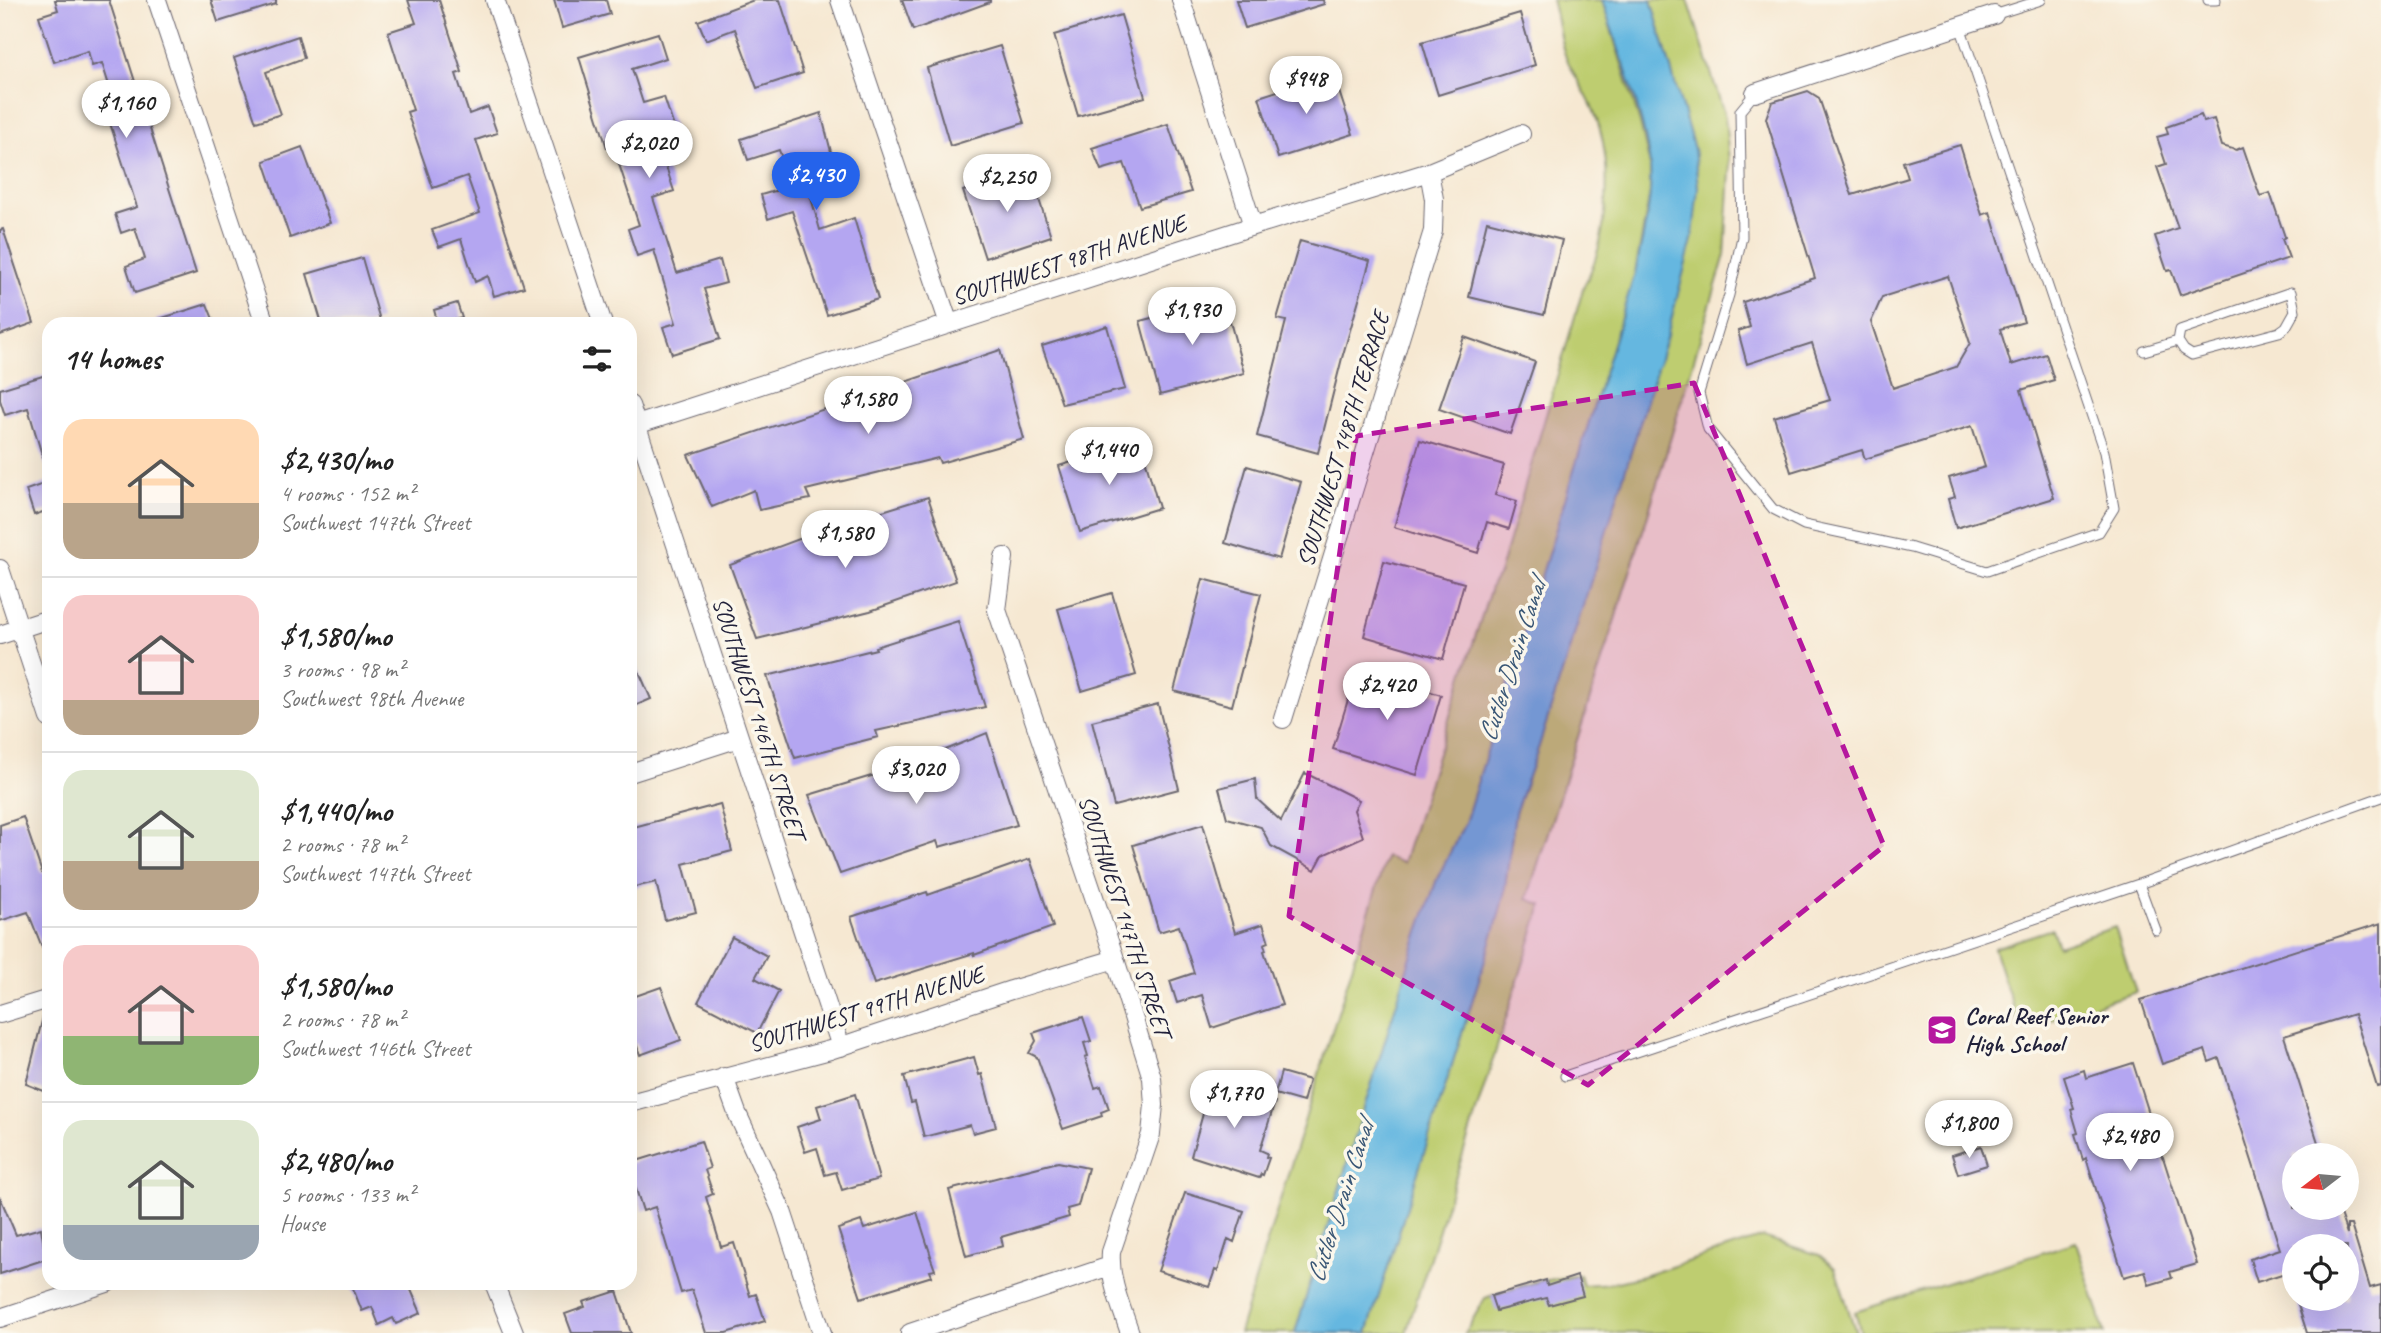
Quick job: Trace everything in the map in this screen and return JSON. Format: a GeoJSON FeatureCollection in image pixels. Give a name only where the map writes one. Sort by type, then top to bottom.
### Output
{"type":"FeatureCollection","features":[{"type":"Feature","properties":{"kind":"street"},"geometry":{"type":"LineString","coordinates":[[157,0],[263,317]]}},
{"type":"Feature","properties":{"kind":"street"},"geometry":{"type":"LineString","coordinates":[[495,0],[601,317]]}},
{"type":"Feature","properties":{"kind":"street"},"geometry":{"type":"LineString","coordinates":[[840,0],[949,324]]}},
{"type":"Feature","properties":{"kind":"street"},"geometry":{"type":"LineString","coordinates":[[1181,0],[1253,226]]}},
{"type":"Feature","properties":{"kind":"street"},"geometry":{"type":"LineString","coordinates":[[1755,93],[1994,15]]}},
{"type":"Feature","properties":{"kind":"street","name":"SOUTHWEST 98TH AVENUE"},"geometry":{"type":"LineString","coordinates":[[637,424],[1429,172],[1521,134]]}},
{"type":"Feature","properties":{"kind":"street","name":"SOUTHWEST 148TH TERRACE"},"geometry":{"type":"LineString","coordinates":[[1283,719],[1433,231],[1434,199],[1429,172]]}},
{"type":"Feature","properties":{"kind":"street","name":"SOUTHWEST 146TH STREET"},"geometry":{"type":"LineString","coordinates":[[637,437],[841,1047]]}},
{"type":"Feature","properties":{"kind":"street","name":"SOUTHWEST 147TH STREET"},"geometry":{"type":"LineString","coordinates":[[1004,557],[997,610],[1149,1064],[1154,1105],[1151,1134],[1111,1252],[1110,1266],[1130,1333]]}},
{"type":"Feature","properties":{"kind":"street"},"geometry":{"type":"LineString","coordinates":[[0,569],[42,697]]}},
{"type":"Feature","properties":{"kind":"street"},"geometry":{"type":"LineString","coordinates":[[0,635],[42,621]]}},
{"type":"Feature","properties":{"kind":"street"},"geometry":{"type":"LineString","coordinates":[[637,771],[739,738]]}},
{"type":"Feature","properties":{"kind":"street","name":"SOUTHWEST 99TH AVENUE"},"geometry":{"type":"LineString","coordinates":[[637,1101],[841,1047],[1011,990],[1115,959]]}},
{"type":"Feature","properties":{"kind":"street"},"geometry":{"type":"LineString","coordinates":[[0,1014],[42,1001]]}},
{"type":"Feature","properties":{"kind":"street"},"geometry":{"type":"LineString","coordinates":[[724,1077],[737,1113],[782,1211],[822,1333]]}},
{"type":"Feature","properties":{"kind":"street"},"geometry":{"type":"LineString","coordinates":[[910,1333],[1110,1266]]}},
{"type":"Feature","properties":{"kind":"street"},"geometry":{"type":"LineString","coordinates":[[0,1318],[86,1290]]}},
{"type":"Feature","properties":{"kind":"street"},"geometry":{"type":"LineString","coordinates":[[497,1290],[514,1333]]}},
{"type":"Feature","properties":{"kind":"lane"},"geometry":{"type":"LineString","coordinates":[[1994,15],[2041,0]]}},
{"type":"Feature","properties":{"kind":"lane"},"geometry":{"type":"LineString","coordinates":[[2208,0],[2216,0]]}},
{"type":"Feature","properties":{"kind":"lane"},"geometry":{"type":"LineString","coordinates":[[1755,93],[1740,111],[1742,237],[1729,295],[1699,393],[1708,429],[1773,509],[1804,525],[1912,548],[1987,571],[2099,532],[2114,508],[2104,452],[1960,26]]}},
{"type":"Feature","properties":{"kind":"lane"},"geometry":{"type":"LineString","coordinates":[[2291,292],[2295,311],[2286,327],[2279,332],[2192,355],[2184,350],[2178,341],[2180,330],[2291,292]]}},
{"type":"Feature","properties":{"kind":"lane"},"geometry":{"type":"LineString","coordinates":[[2144,351],[2178,341]]}},
{"type":"Feature","properties":{"kind":"lane"},"geometry":{"type":"LineString","coordinates":[[1564,1076],[2139,884],[2381,797]]}},
{"type":"Feature","properties":{"kind":"lane"},"geometry":{"type":"LineString","coordinates":[[2139,884],[2156,930]]}},
{"type":"Feature","properties":{"kind":"highlighted area"},"geometry":{"type":"Polygon","coordinates":[[[1694,383],[1884,846],[1588,1085],[1289,916],[1356,436],[1694,383]]]}},
{"type":"Feature","properties":{"kind":"green space"},"geometry":{"type":"Polygon","coordinates":[[[1552,0],[1602,0],[1640,123],[1650,166],[1650,193],[1635,273],[1465,823],[1437,879],[1416,940],[1295,1333],[1239,1333],[1386,857],[1403,863],[1492,584],[1499,574],[1584,286],[1599,245],[1606,199],[1600,130],[1593,109],[1564,52],[1552,0]]]}},
{"type":"Feature","properties":{"kind":"green space"},"geometry":{"type":"Polygon","coordinates":[[[1651,0],[1688,0],[1725,117],[1730,172],[1725,255],[1646,521],[1527,899],[1542,905],[1406,1333],[1367,1333],[1495,929],[1504,895],[1515,813],[1539,746],[1668,332],[1698,187],[1694,149],[1651,0]]]}},
{"type":"Feature","properties":{"kind":"green space"},"geometry":{"type":"Polygon","coordinates":[[[2115,927],[2136,992],[2020,1029],[1994,948],[2052,929],[2058,946],[2115,927]]]}},
{"type":"Feature","properties":{"kind":"green space"},"geometry":{"type":"Polygon","coordinates":[[[1763,1237],[1819,1255],[1835,1268],[1856,1333],[1465,1333],[1485,1298],[1491,1296],[1535,1282],[1580,1275],[1583,1285],[1613,1283],[1643,1276],[1763,1237]]]}},
{"type":"Feature","properties":{"kind":"green space"},"geometry":{"type":"Polygon","coordinates":[[[2076,1242],[2105,1333],[1861,1333],[1855,1312],[2076,1242]]]}},
{"type":"Feature","properties":{"kind":"water","name":"Cutler Drain Canal"},"geometry":{"type":"Polygon","coordinates":[[[1602,0],[1651,0],[1694,149],[1698,187],[1693,236],[1668,332],[1611,517],[1539,746],[1515,813],[1504,895],[1495,929],[1367,1333],[1295,1333],[1416,940],[1437,879],[1465,823],[1635,273],[1644,234],[1651,180],[1647,147],[1637,105],[1602,0]]]}},
{"type":"Feature","properties":{"kind":"building"},"geometry":{"type":"Polygon","coordinates":[[[55,0],[109,0],[196,273],[135,293],[126,266],[145,259],[135,228],[121,233],[115,214],[137,207],[108,117],[118,114],[102,63],[92,66],[88,51],[54,62],[39,16],[58,10],[55,0]]]}},
{"type":"Feature","properties":{"kind":"building"},"geometry":{"type":"Polygon","coordinates":[[[211,0],[276,0],[276,4],[218,22],[211,0]]]}},
{"type":"Feature","properties":{"kind":"building"},"geometry":{"type":"Polygon","coordinates":[[[408,0],[439,0],[462,72],[456,74],[469,114],[488,107],[497,133],[476,140],[524,287],[494,296],[488,276],[475,282],[461,239],[439,247],[432,230],[480,213],[467,176],[433,188],[407,112],[413,110],[388,32],[416,23],[408,0]]]}},
{"type":"Feature","properties":{"kind":"building"},"geometry":{"type":"Polygon","coordinates":[[[554,0],[606,0],[610,14],[562,28],[554,0]]]}},
{"type":"Feature","properties":{"kind":"building"},"geometry":{"type":"Polygon","coordinates":[[[754,0],[780,0],[803,73],[757,88],[735,29],[706,40],[698,21],[754,0]]]}},
{"type":"Feature","properties":{"kind":"building"},"geometry":{"type":"Polygon","coordinates":[[[902,0],[990,0],[990,2],[913,30],[902,0]]]}},
{"type":"Feature","properties":{"kind":"building"},"geometry":{"type":"Polygon","coordinates":[[[1236,0],[1323,0],[1324,4],[1245,28],[1236,0]]]}},
{"type":"Feature","properties":{"kind":"building"},"geometry":{"type":"Polygon","coordinates":[[[1520,13],[1535,65],[1438,95],[1422,42],[1520,13]]]}},
{"type":"Feature","properties":{"kind":"building"},"geometry":{"type":"Polygon","coordinates":[[[1121,15],[1145,97],[1078,116],[1054,35],[1121,15]]]}},
{"type":"Feature","properties":{"kind":"building"},"geometry":{"type":"Polygon","coordinates":[[[658,33],[666,58],[632,69],[643,103],[664,97],[674,127],[655,133],[674,191],[653,198],[677,273],[720,260],[726,283],[704,289],[720,339],[672,354],[663,327],[676,323],[654,250],[637,256],[628,229],[639,225],[613,146],[607,148],[579,57],[658,33]]]}},
{"type":"Feature","properties":{"kind":"building"},"geometry":{"type":"Polygon","coordinates":[[[298,36],[304,58],[266,72],[281,114],[256,122],[234,58],[298,36]]]}},
{"type":"Feature","properties":{"kind":"building"},"geometry":{"type":"Polygon","coordinates":[[[1000,46],[1024,123],[950,146],[927,68],[1000,46]]]}},
{"type":"Feature","properties":{"kind":"building"},"geometry":{"type":"Polygon","coordinates":[[[1333,73],[1353,134],[1278,158],[1259,97],[1333,73]]]}},
{"type":"Feature","properties":{"kind":"building"},"geometry":{"type":"Polygon","coordinates":[[[1808,91],[1819,98],[1852,195],[1908,178],[1903,162],[1960,145],[1982,215],[1990,212],[2024,322],[2000,329],[2011,365],[2046,354],[2054,380],[2021,390],[2054,498],[1956,528],[1948,499],[1955,497],[1949,478],[1985,467],[1972,426],[1865,459],[1862,450],[1791,472],[1774,417],[1830,400],[1812,343],[1747,364],[1738,331],[1750,327],[1743,302],[1815,278],[1766,118],[1772,102],[1808,91]],[[1948,276],[1882,297],[1871,322],[1893,388],[1956,367],[1970,343],[1948,276]]]}},
{"type":"Feature","properties":{"kind":"building"},"geometry":{"type":"Polygon","coordinates":[[[821,113],[838,179],[808,187],[820,230],[854,218],[878,299],[827,315],[792,211],[768,219],[761,195],[792,186],[779,150],[748,160],[741,139],[821,113]]]}},
{"type":"Feature","properties":{"kind":"building"},"geometry":{"type":"Polygon","coordinates":[[[2201,115],[2204,122],[2214,119],[2222,146],[2236,150],[2243,147],[2260,196],[2270,193],[2289,258],[2180,295],[2171,270],[2167,271],[2155,236],[2178,228],[2157,167],[2166,164],[2157,137],[2168,134],[2166,127],[2201,115]]]}},
{"type":"Feature","properties":{"kind":"building"},"geometry":{"type":"Polygon","coordinates":[[[1168,124],[1191,192],[1140,207],[1124,163],[1101,170],[1092,148],[1168,124]]]}},
{"type":"Feature","properties":{"kind":"building"},"geometry":{"type":"Polygon","coordinates":[[[302,147],[330,223],[290,238],[264,161],[302,147]]]}},
{"type":"Feature","properties":{"kind":"building"},"geometry":{"type":"Polygon","coordinates":[[[1029,169],[1051,236],[985,258],[963,191],[1029,169]]]}},
{"type":"Feature","properties":{"kind":"building"},"geometry":{"type":"Polygon","coordinates":[[[1487,221],[1562,240],[1544,315],[1469,297],[1487,221]]]}},
{"type":"Feature","properties":{"kind":"building"},"geometry":{"type":"Polygon","coordinates":[[[3,229],[34,323],[0,335],[0,230],[3,229]]]}},
{"type":"Feature","properties":{"kind":"building"},"geometry":{"type":"Polygon","coordinates":[[[1300,241],[1370,261],[1318,453],[1257,436],[1286,321],[1277,319],[1300,241]]]}},
{"type":"Feature","properties":{"kind":"building"},"geometry":{"type":"Polygon","coordinates":[[[362,258],[379,317],[320,317],[307,274],[362,258]]]}},
{"type":"Feature","properties":{"kind":"building"},"geometry":{"type":"Polygon","coordinates":[[[1224,299],[1244,373],[1160,395],[1140,321],[1224,299]]]}},
{"type":"Feature","properties":{"kind":"building"},"geometry":{"type":"Polygon","coordinates":[[[457,303],[462,317],[436,317],[434,310],[457,303]]]}},
{"type":"Feature","properties":{"kind":"building"},"geometry":{"type":"Polygon","coordinates":[[[207,304],[212,317],[166,317],[207,304]]]}},
{"type":"Feature","properties":{"kind":"building"},"geometry":{"type":"Polygon","coordinates":[[[1107,326],[1125,389],[1062,404],[1042,346],[1107,326]]]}},
{"type":"Feature","properties":{"kind":"building"},"geometry":{"type":"Polygon","coordinates":[[[1464,337],[1535,362],[1510,434],[1439,409],[1464,337]]]}},
{"type":"Feature","properties":{"kind":"building"},"geometry":{"type":"Polygon","coordinates":[[[1000,350],[1024,439],[940,463],[938,458],[806,490],[810,499],[759,510],[754,490],[712,507],[688,455],[1000,350]]]}},
{"type":"Feature","properties":{"kind":"building"},"geometry":{"type":"Polygon","coordinates":[[[42,376],[42,455],[28,408],[5,415],[0,389],[42,376]]]}},
{"type":"Feature","properties":{"kind":"building"},"geometry":{"type":"Polygon","coordinates":[[[1420,440],[1504,465],[1495,495],[1517,501],[1509,529],[1487,522],[1478,553],[1394,527],[1420,440]]]}},
{"type":"Feature","properties":{"kind":"building"},"geometry":{"type":"Polygon","coordinates":[[[1140,441],[1159,508],[1080,532],[1059,466],[1140,441]]]}},
{"type":"Feature","properties":{"kind":"building"},"geometry":{"type":"Polygon","coordinates":[[[1247,466],[1301,482],[1279,559],[1225,543],[1247,466]]]}},
{"type":"Feature","properties":{"kind":"building"},"geometry":{"type":"Polygon","coordinates":[[[42,484],[42,512],[34,515],[26,490],[42,484]]]}},
{"type":"Feature","properties":{"kind":"building"},"geometry":{"type":"Polygon","coordinates":[[[928,497],[956,581],[870,611],[757,639],[730,565],[834,526],[928,497]]]}},
{"type":"Feature","properties":{"kind":"building"},"geometry":{"type":"Polygon","coordinates":[[[1384,561],[1464,583],[1443,659],[1364,636],[1384,561]]]}},
{"type":"Feature","properties":{"kind":"building"},"geometry":{"type":"Polygon","coordinates":[[[1203,579],[1261,594],[1232,706],[1174,691],[1203,579]]]}},
{"type":"Feature","properties":{"kind":"building"},"geometry":{"type":"Polygon","coordinates":[[[1112,593],[1136,675],[1082,691],[1058,609],[1112,593]]]}},
{"type":"Feature","properties":{"kind":"building"},"geometry":{"type":"Polygon","coordinates":[[[958,621],[985,707],[876,731],[878,737],[795,758],[767,676],[876,649],[875,647],[958,621]]]}},
{"type":"Feature","properties":{"kind":"building"},"geometry":{"type":"Polygon","coordinates":[[[637,667],[651,699],[637,705],[637,667]]]}},
{"type":"Feature","properties":{"kind":"building"},"geometry":{"type":"Polygon","coordinates":[[[1357,670],[1441,695],[1417,775],[1333,749],[1357,670]]]}},
{"type":"Feature","properties":{"kind":"building"},"geometry":{"type":"Polygon","coordinates":[[[1158,704],[1179,789],[1114,806],[1092,721],[1158,704]]]}},
{"type":"Feature","properties":{"kind":"building"},"geometry":{"type":"Polygon","coordinates":[[[987,733],[1017,825],[939,847],[937,841],[840,874],[809,795],[911,764],[987,733]]]}},
{"type":"Feature","properties":{"kind":"building"},"geometry":{"type":"Polygon","coordinates":[[[1305,773],[1359,800],[1354,810],[1363,837],[1323,855],[1315,870],[1271,846],[1261,827],[1227,818],[1219,788],[1255,779],[1257,799],[1281,821],[1305,773]]]}},
{"type":"Feature","properties":{"kind":"building"},"geometry":{"type":"Polygon","coordinates":[[[720,804],[732,851],[683,864],[696,912],[665,920],[656,882],[637,886],[637,826],[720,804]]]}},
{"type":"Feature","properties":{"kind":"building"},"geometry":{"type":"Polygon","coordinates":[[[23,817],[42,873],[42,947],[28,912],[0,921],[0,825],[23,817]]]}},
{"type":"Feature","properties":{"kind":"building"},"geometry":{"type":"Polygon","coordinates":[[[1203,824],[1235,933],[1263,924],[1269,942],[1264,944],[1264,951],[1282,1005],[1212,1028],[1202,995],[1177,1003],[1170,981],[1194,973],[1179,926],[1159,932],[1133,845],[1203,824]]]}},
{"type":"Feature","properties":{"kind":"building"},"geometry":{"type":"Polygon","coordinates":[[[1030,859],[1053,927],[974,955],[874,984],[851,917],[927,892],[928,895],[1030,859]]]}},
{"type":"Feature","properties":{"kind":"building"},"geometry":{"type":"Polygon","coordinates":[[[2381,923],[2381,1086],[2377,1087],[2354,1014],[2284,1036],[2318,1143],[2282,1143],[2282,1220],[2342,1220],[2347,1234],[2282,1234],[2282,1274],[2257,1282],[2250,1259],[2280,1249],[2219,1058],[2209,1062],[2205,1050],[2162,1064],[2141,1000],[2381,923]]]}},
{"type":"Feature","properties":{"kind":"building"},"geometry":{"type":"Polygon","coordinates":[[[732,937],[767,956],[755,978],[779,991],[757,1033],[698,1002],[732,937]]]}},
{"type":"Feature","properties":{"kind":"building"},"geometry":{"type":"Polygon","coordinates":[[[661,987],[681,1040],[640,1055],[637,1046],[637,996],[661,987]]]}},
{"type":"Feature","properties":{"kind":"building"},"geometry":{"type":"Polygon","coordinates":[[[1083,1017],[1091,1041],[1084,1043],[1088,1056],[1085,1057],[1095,1088],[1101,1086],[1109,1109],[1101,1112],[1102,1116],[1063,1129],[1037,1057],[1029,1053],[1036,1041],[1033,1033],[1083,1017]]]}},
{"type":"Feature","properties":{"kind":"building"},"geometry":{"type":"Polygon","coordinates":[[[42,1021],[42,1090],[26,1084],[42,1021]]]}},
{"type":"Feature","properties":{"kind":"building"},"geometry":{"type":"Polygon","coordinates":[[[974,1057],[979,1075],[982,1074],[996,1127],[973,1133],[970,1125],[924,1137],[915,1102],[911,1103],[904,1076],[974,1057]]]}},
{"type":"Feature","properties":{"kind":"building"},"geometry":{"type":"Polygon","coordinates":[[[2133,1063],[2197,1264],[2170,1272],[2172,1278],[2149,1285],[2145,1271],[2124,1277],[2086,1158],[2083,1160],[2075,1134],[2078,1133],[2071,1109],[2074,1108],[2064,1077],[2084,1070],[2086,1078],[2133,1063]]]}},
{"type":"Feature","properties":{"kind":"building"},"geometry":{"type":"Polygon","coordinates":[[[1281,1072],[1309,1080],[1303,1102],[1275,1094],[1281,1072]]]}},
{"type":"Feature","properties":{"kind":"building"},"geometry":{"type":"Polygon","coordinates":[[[1212,1082],[1275,1102],[1260,1150],[1267,1153],[1266,1157],[1269,1158],[1263,1175],[1259,1178],[1191,1156],[1212,1082]]]}},
{"type":"Feature","properties":{"kind":"building"},"geometry":{"type":"Polygon","coordinates":[[[855,1094],[879,1179],[842,1190],[836,1172],[825,1175],[817,1148],[805,1152],[797,1127],[821,1119],[817,1106],[855,1094]]]}},
{"type":"Feature","properties":{"kind":"building"},"geometry":{"type":"Polygon","coordinates":[[[701,1141],[710,1168],[705,1170],[713,1194],[706,1197],[721,1247],[734,1243],[750,1296],[756,1294],[765,1321],[726,1333],[706,1333],[692,1290],[681,1293],[655,1207],[643,1211],[637,1192],[637,1161],[701,1141]]]}},
{"type":"Feature","properties":{"kind":"building"},"geometry":{"type":"Polygon","coordinates":[[[1981,1146],[1987,1165],[1958,1174],[1952,1155],[1981,1146]]]}},
{"type":"Feature","properties":{"kind":"building"},"geometry":{"type":"Polygon","coordinates":[[[1058,1162],[1088,1168],[1078,1206],[1067,1209],[1069,1217],[1001,1237],[1003,1246],[966,1256],[949,1190],[1058,1162]]]}},
{"type":"Feature","properties":{"kind":"building"},"geometry":{"type":"Polygon","coordinates":[[[1185,1193],[1244,1211],[1234,1242],[1228,1239],[1218,1271],[1215,1270],[1209,1287],[1158,1271],[1185,1193]]]}},
{"type":"Feature","properties":{"kind":"building"},"geometry":{"type":"Polygon","coordinates":[[[0,1197],[16,1235],[41,1228],[42,1260],[0,1274],[0,1197]]]}},
{"type":"Feature","properties":{"kind":"building"},"geometry":{"type":"Polygon","coordinates":[[[917,1212],[935,1270],[930,1271],[932,1276],[861,1298],[838,1229],[861,1221],[864,1229],[917,1212]]]}},
{"type":"Feature","properties":{"kind":"building"},"geometry":{"type":"Polygon","coordinates":[[[2347,1225],[2351,1225],[2354,1234],[2347,1234],[2347,1225]]]}},
{"type":"Feature","properties":{"kind":"building"},"geometry":{"type":"Polygon","coordinates":[[[2359,1252],[2370,1288],[2381,1285],[2381,1333],[2307,1333],[2300,1311],[2359,1311],[2359,1252]]]}},
{"type":"Feature","properties":{"kind":"building"},"geometry":{"type":"Polygon","coordinates":[[[1577,1276],[1583,1296],[1549,1305],[1546,1298],[1496,1311],[1491,1296],[1546,1280],[1547,1286],[1577,1276]]]}},
{"type":"Feature","properties":{"kind":"building"},"geometry":{"type":"Polygon","coordinates":[[[354,1290],[411,1290],[421,1313],[396,1324],[393,1318],[379,1325],[372,1307],[362,1311],[354,1290]]]}},
{"type":"Feature","properties":{"kind":"building"},"geometry":{"type":"Polygon","coordinates":[[[617,1291],[631,1333],[572,1333],[565,1314],[585,1307],[583,1302],[617,1291]]]}},
{"type":"Feature","properties":{"kind":"place","name":"Coral Reef Senior High School"},"geometry":{"type":"Point","coordinates":[1942,1030]}}]}
